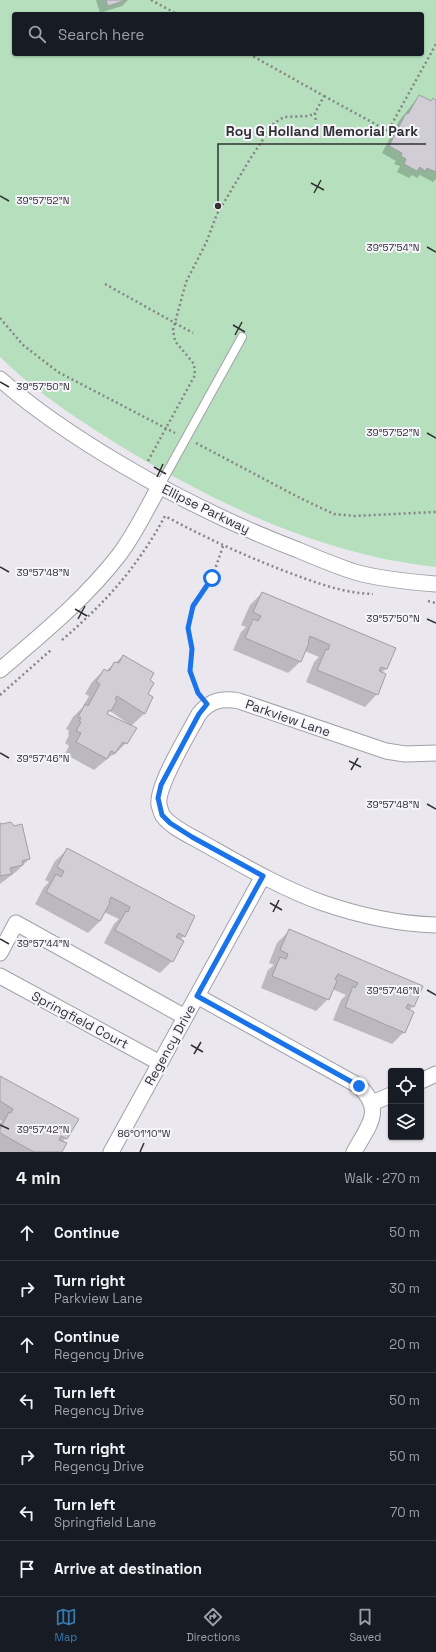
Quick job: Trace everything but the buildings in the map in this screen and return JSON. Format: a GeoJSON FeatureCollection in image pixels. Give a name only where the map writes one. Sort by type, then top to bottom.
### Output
{"type":"FeatureCollection","features":[{"type":"Feature","properties":{"kind":"street","name":"Ellipse Parkway"},"geometry":{"type":"LineString","coordinates":[[0,379],[32,406],[66,430],[159,487],[225,520],[273,541],[356,572],[436,584]]}},
{"type":"Feature","properties":{"kind":"street"},"geometry":{"type":"LineString","coordinates":[[0,670],[65,614],[105,572],[133,534],[159,487]]}},
{"type":"Feature","properties":{"kind":"street","name":"Parkview Lane"},"geometry":{"type":"LineString","coordinates":[[207,704],[219,700],[229,699],[239,701],[386,751],[405,754],[436,753]]}},
{"type":"Feature","properties":{"kind":"street"},"geometry":{"type":"LineString","coordinates":[[207,704],[199,714],[161,785],[158,798],[162,815],[170,823],[192,837],[285,888],[351,911],[390,919],[436,925]]}},
{"type":"Feature","properties":{"kind":"street","name":"Regency Drive"},"geometry":{"type":"LineString","coordinates":[[112,1152],[263,876]]}},
{"type":"Feature","properties":{"kind":"street"},"geometry":{"type":"LineString","coordinates":[[0,953],[16,923],[186,1017]]}},
{"type":"Feature","properties":{"kind":"street","name":"Springfield Court"},"geometry":{"type":"LineString","coordinates":[[0,976],[160,1063]]}},
{"type":"Feature","properties":{"kind":"street"},"geometry":{"type":"LineString","coordinates":[[197,996],[359,1086],[368,1094],[372,1103],[373,1114],[354,1152]]}},
{"type":"Feature","properties":{"kind":"street"},"geometry":{"type":"LineString","coordinates":[[424,1080],[436,1074]]}},
{"type":"Feature","properties":{"kind":"street"},"geometry":{"type":"LineString","coordinates":[[372,1103],[388,1096]]}},
{"type":"Feature","properties":{"kind":"lane"},"geometry":{"type":"LineString","coordinates":[[159,487],[242,337]]}},
{"type":"Feature","properties":{"kind":"path"},"geometry":{"type":"LineString","coordinates":[[151,0],[173,12]]}},
{"type":"Feature","properties":{"kind":"path"},"geometry":{"type":"LineString","coordinates":[[253,56],[388,131],[436,44]]}},
{"type":"Feature","properties":{"kind":"path"},"geometry":{"type":"LineString","coordinates":[[147,462],[192,382],[196,369],[190,357],[175,341],[175,323],[186,282],[206,243],[217,214],[250,159],[277,120],[289,117],[309,116],[314,113],[324,96]]}},
{"type":"Feature","properties":{"kind":"path"},"geometry":{"type":"LineString","coordinates":[[314,113],[316,123]]}},
{"type":"Feature","properties":{"kind":"path"},"geometry":{"type":"LineString","coordinates":[[105,284],[192,333]]}},
{"type":"Feature","properties":{"kind":"path"},"geometry":{"type":"LineString","coordinates":[[0,318],[23,345],[58,372],[300,498],[334,514],[355,516],[436,512]]}},
{"type":"Feature","properties":{"kind":"path"},"geometry":{"type":"LineString","coordinates":[[60,642],[95,611],[116,588],[141,556],[165,516],[223,546],[317,583],[338,590],[374,594]]}},
{"type":"Feature","properties":{"kind":"path"},"geometry":{"type":"LineString","coordinates":[[207,704],[198,693],[190,671],[192,649],[188,628],[193,606],[212,578],[223,546]]}},
{"type":"Feature","properties":{"kind":"path"},"geometry":{"type":"LineString","coordinates":[[423,600],[436,603]]}},
{"type":"Feature","properties":{"kind":"path"},"geometry":{"type":"LineString","coordinates":[[0,695],[54,648]]}},
{"type":"Feature","properties":{"kind":"green space"},"geometry":{"type":"Polygon","coordinates":[[[0,0],[436,0],[436,567],[395,561],[355,552],[316,540],[241,511],[204,493],[97,432],[63,409],[15,371],[0,357],[0,0]]]}},
{"type":"Feature","properties":{"kind":"place","name":"Roy G Holland Memorial Park"},"geometry":{"type":"Point","coordinates":[218,206]}},
{"type":"Feature","properties":{"kind":"route"},"geometry":{"type":"LineString","coordinates":[[212,578],[193,606],[188,628],[192,649],[190,671],[194,686],[207,704],[199,714],[161,785],[158,798],[159,806],[162,815],[170,823],[225,856],[263,876],[197,996],[359,1086]]}}]}
